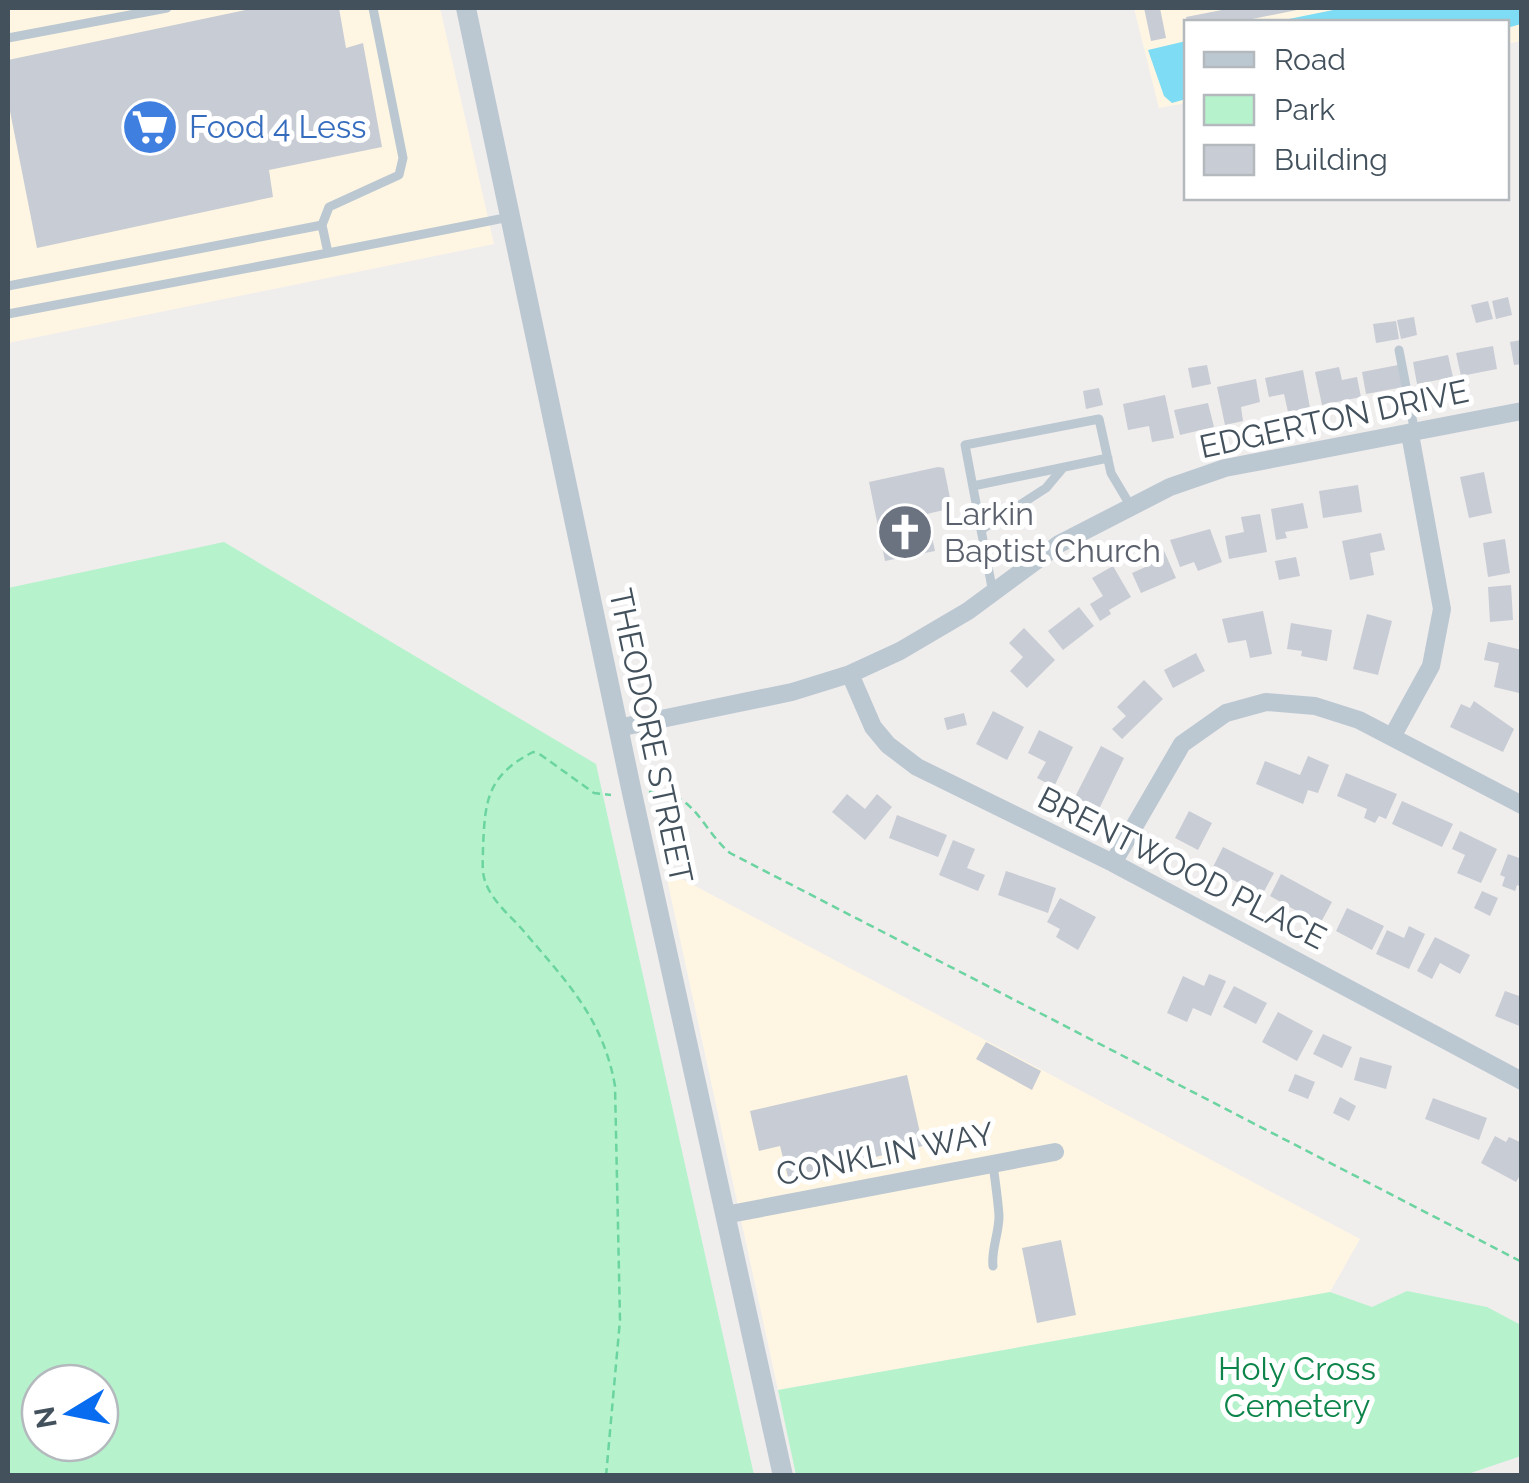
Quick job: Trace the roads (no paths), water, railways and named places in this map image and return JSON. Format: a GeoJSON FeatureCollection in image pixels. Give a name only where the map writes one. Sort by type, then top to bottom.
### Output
{"type":"FeatureCollection","features":[{"type":"Feature","properties":{"kind":"street","name":"THEODORE STREET"},"geometry":{"type":"LineString","coordinates":[[466,8],[632,793],[784,1476]]}},
{"type":"Feature","properties":{"kind":"street","name":"EDGERTON DRIVE"},"geometry":{"type":"LineString","coordinates":[[618,728],[792,692],[850,674],[917,641],[993,593],[1059,544],[1170,487],[1225,468],[1522,411]]}},
{"type":"Feature","properties":{"kind":"street"},"geometry":{"type":"LineString","coordinates":[[1392,738],[1432,666],[1442,609],[1412,433]]}},
{"type":"Feature","properties":{"kind":"street","name":"BRENTWOOD PLACE"},"geometry":{"type":"LineString","coordinates":[[850,674],[873,727],[888,745],[917,767],[1114,863],[1522,1080]]}},
{"type":"Feature","properties":{"kind":"street"},"geometry":{"type":"LineString","coordinates":[[1114,863],[1182,744],[1226,712],[1266,702],[1315,706],[1360,720],[1522,805]]}},
{"type":"Feature","properties":{"kind":"street","name":"CONKLIN WAY"},"geometry":{"type":"LineString","coordinates":[[726,1216],[1055,1152]]}},
{"type":"Feature","properties":{"kind":"lane"},"geometry":{"type":"LineString","coordinates":[[8,37],[167,8]]}},
{"type":"Feature","properties":{"kind":"lane"},"geometry":{"type":"LineString","coordinates":[[328,254],[322,225],[329,208],[398,175],[403,158],[374,8]]}},
{"type":"Feature","properties":{"kind":"lane"},"geometry":{"type":"LineString","coordinates":[[8,314],[512,216]]}},
{"type":"Feature","properties":{"kind":"lane"},"geometry":{"type":"LineString","coordinates":[[8,286],[322,225]]}},
{"type":"Feature","properties":{"kind":"lane"},"geometry":{"type":"LineString","coordinates":[[1399,350],[1412,433]]}},
{"type":"Feature","properties":{"kind":"lane"},"geometry":{"type":"LineString","coordinates":[[993,593],[965,445],[1099,418],[1112,473],[1130,506]]}},
{"type":"Feature","properties":{"kind":"lane"},"geometry":{"type":"LineString","coordinates":[[973,486],[1108,458]]}},
{"type":"Feature","properties":{"kind":"lane"},"geometry":{"type":"LineString","coordinates":[[981,530],[1046,488],[1064,468]]}},
{"type":"Feature","properties":{"kind":"lane"},"geometry":{"type":"LineString","coordinates":[[993,1164],[999,1216],[993,1266]]}},
{"type":"Feature","properties":{"kind":"water"},"geometry":{"type":"Polygon","coordinates":[[[1343,8],[1521,8],[1521,24],[1509,27],[1509,20],[1284,20],[1343,8]]]}},
{"type":"Feature","properties":{"kind":"water"},"geometry":{"type":"Polygon","coordinates":[[[1184,41],[1184,100],[1172,103],[1164,96],[1148,50],[1184,41]]]}},
{"type":"Feature","properties":{"kind":"place","name":"Food 4 Less"},"geometry":{"type":"Point","coordinates":[150,127]}},
{"type":"Feature","properties":{"kind":"place","name":"Larkin Baptist Church"},"geometry":{"type":"Point","coordinates":[905,532]}},
{"type":"Feature","properties":{"kind":"park label","name":"Holy Cross Cemetery"},"geometry":{"type":"Point","coordinates":[1297,1388]}}]}
